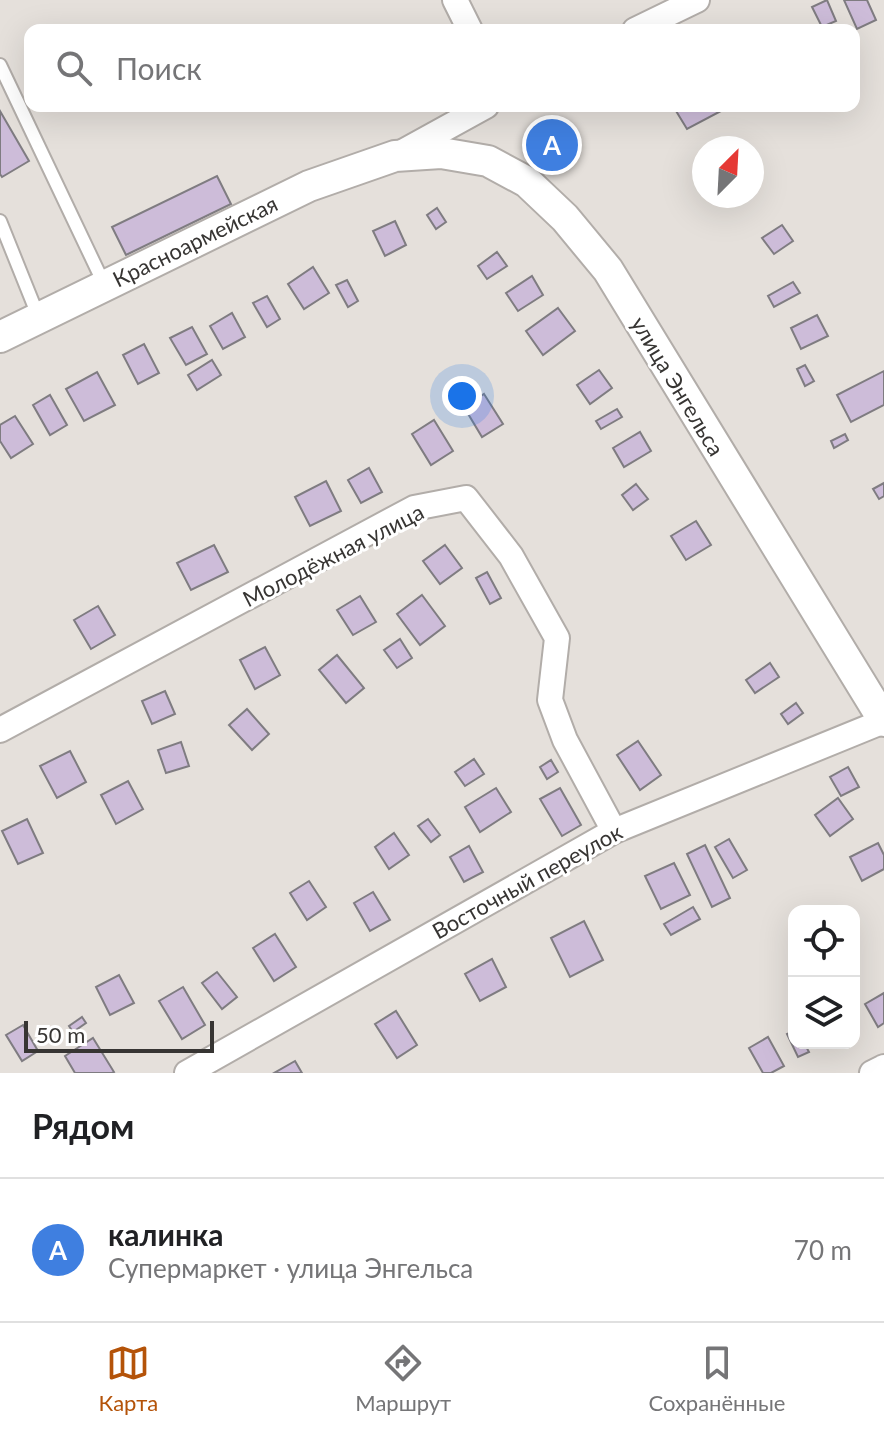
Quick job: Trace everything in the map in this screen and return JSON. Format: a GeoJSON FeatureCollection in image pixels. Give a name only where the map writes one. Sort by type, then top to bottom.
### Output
{"type":"FeatureCollection","features":[{"type":"Feature","properties":{"kind":"street"},"geometry":{"type":"LineString","coordinates":[[455,0],[467,24]]}},
{"type":"Feature","properties":{"kind":"street"},"geometry":{"type":"LineString","coordinates":[[647,24],[697,0]]}},
{"type":"Feature","properties":{"kind":"street"},"geometry":{"type":"LineString","coordinates":[[395,156],[475,112]]}},
{"type":"Feature","properties":{"kind":"street","name":"улица Энгельса"},"geometry":{"type":"LineString","coordinates":[[395,156],[441,153],[488,161],[527,182],[565,218],[608,270],[884,721]]}},
{"type":"Feature","properties":{"kind":"street","name":"Красноармейская"},"geometry":{"type":"LineString","coordinates":[[0,337],[309,186],[395,156]]}},
{"type":"Feature","properties":{"kind":"street","name":"Молодёжная улица"},"geometry":{"type":"LineString","coordinates":[[0,730],[414,508],[466,498],[511,556],[557,638],[550,700],[565,740],[614,831]]}},
{"type":"Feature","properties":{"kind":"street","name":"Восточный переулок"},"geometry":{"type":"LineString","coordinates":[[187,1073],[614,831],[884,721]]}},
{"type":"Feature","properties":{"kind":"street"},"geometry":{"type":"LineString","coordinates":[[872,1073],[884,1067]]}},
{"type":"Feature","properties":{"kind":"lane"},"geometry":{"type":"LineString","coordinates":[[0,65],[105,286]]}},
{"type":"Feature","properties":{"kind":"lane"},"geometry":{"type":"LineString","coordinates":[[0,221],[39,318]]}},
{"type":"Feature","properties":{"kind":"building"},"geometry":{"type":"Polygon","coordinates":[[[827,0],[836,21],[820,24],[812,7],[827,0]]]}},
{"type":"Feature","properties":{"kind":"building"},"geometry":{"type":"Polygon","coordinates":[[[844,0],[867,0],[876,20],[860,28],[860,24],[855,24],[844,0]]]}},
{"type":"Feature","properties":{"kind":"building"},"geometry":{"type":"Polygon","coordinates":[[[0,111],[29,161],[2,177],[0,174],[0,111]]]}},
{"type":"Feature","properties":{"kind":"building"},"geometry":{"type":"Polygon","coordinates":[[[677,112],[719,112],[687,129],[677,112]]]}},
{"type":"Feature","properties":{"kind":"building"},"geometry":{"type":"Polygon","coordinates":[[[552,122],[570,156],[549,167],[531,134],[552,122]]]}},
{"type":"Feature","properties":{"kind":"building"},"geometry":{"type":"Polygon","coordinates":[[[217,176],[231,204],[126,255],[112,227],[217,176]]]}},
{"type":"Feature","properties":{"kind":"building"},"geometry":{"type":"Polygon","coordinates":[[[437,208],[446,222],[436,229],[427,215],[437,208]]]}},
{"type":"Feature","properties":{"kind":"building"},"geometry":{"type":"Polygon","coordinates":[[[395,221],[406,245],[385,256],[373,231],[395,221]]]}},
{"type":"Feature","properties":{"kind":"building"},"geometry":{"type":"Polygon","coordinates":[[[782,225],[793,241],[774,254],[762,238],[782,225]]]}},
{"type":"Feature","properties":{"kind":"building"},"geometry":{"type":"Polygon","coordinates":[[[497,252],[507,266],[487,279],[478,266],[497,252]]]}},
{"type":"Feature","properties":{"kind":"building"},"geometry":{"type":"Polygon","coordinates":[[[313,267],[329,293],[304,309],[288,284],[313,267]]]}},
{"type":"Feature","properties":{"kind":"building"},"geometry":{"type":"Polygon","coordinates":[[[532,276],[543,295],[518,311],[506,293],[532,276]]]}},
{"type":"Feature","properties":{"kind":"building"},"geometry":{"type":"Polygon","coordinates":[[[347,280],[358,301],[348,307],[336,285],[347,280]]]}},
{"type":"Feature","properties":{"kind":"building"},"geometry":{"type":"Polygon","coordinates":[[[793,282],[800,293],[774,307],[768,296],[793,282]]]}},
{"type":"Feature","properties":{"kind":"building"},"geometry":{"type":"Polygon","coordinates":[[[267,296],[280,319],[267,327],[253,303],[267,296]]]}},
{"type":"Feature","properties":{"kind":"building"},"geometry":{"type":"Polygon","coordinates":[[[558,308],[575,331],[543,355],[526,331],[558,308]]]}},
{"type":"Feature","properties":{"kind":"building"},"geometry":{"type":"Polygon","coordinates":[[[232,313],[245,337],[223,349],[210,326],[232,313]]]}},
{"type":"Feature","properties":{"kind":"building"},"geometry":{"type":"Polygon","coordinates":[[[817,315],[828,336],[801,349],[791,328],[817,315]]]}},
{"type":"Feature","properties":{"kind":"building"},"geometry":{"type":"Polygon","coordinates":[[[192,327],[207,354],[186,365],[170,338],[192,327]]]}},
{"type":"Feature","properties":{"kind":"building"},"geometry":{"type":"Polygon","coordinates":[[[144,344],[159,373],[138,384],[123,355],[144,344]]]}},
{"type":"Feature","properties":{"kind":"building"},"geometry":{"type":"Polygon","coordinates":[[[212,360],[221,375],[197,390],[188,375],[212,360]]]}},
{"type":"Feature","properties":{"kind":"building"},"geometry":{"type":"Polygon","coordinates":[[[805,365],[814,381],[805,386],[797,369],[805,365]]]}},
{"type":"Feature","properties":{"kind":"building"},"geometry":{"type":"Polygon","coordinates":[[[599,370],[612,388],[590,404],[577,385],[599,370]]]}},
{"type":"Feature","properties":{"kind":"building"},"geometry":{"type":"Polygon","coordinates":[[[884,371],[884,405],[851,422],[837,395],[884,371]]]}},
{"type":"Feature","properties":{"kind":"building"},"geometry":{"type":"Polygon","coordinates":[[[97,372],[115,405],[84,421],[66,389],[97,372]]]}},
{"type":"Feature","properties":{"kind":"building"},"geometry":{"type":"Polygon","coordinates":[[[484,394],[503,424],[482,437],[464,407],[484,394]]]}},
{"type":"Feature","properties":{"kind":"building"},"geometry":{"type":"Polygon","coordinates":[[[50,395],[67,425],[50,435],[33,405],[50,395]]]}},
{"type":"Feature","properties":{"kind":"building"},"geometry":{"type":"Polygon","coordinates":[[[617,409],[622,417],[601,429],[596,421],[617,409]]]}},
{"type":"Feature","properties":{"kind":"building"},"geometry":{"type":"Polygon","coordinates":[[[15,416],[33,444],[11,458],[0,441],[0,425],[15,416]]]}},
{"type":"Feature","properties":{"kind":"building"},"geometry":{"type":"Polygon","coordinates":[[[434,420],[453,451],[431,465],[412,434],[434,420]]]}},
{"type":"Feature","properties":{"kind":"building"},"geometry":{"type":"Polygon","coordinates":[[[640,432],[651,451],[624,467],[613,448],[640,432]]]}},
{"type":"Feature","properties":{"kind":"building"},"geometry":{"type":"Polygon","coordinates":[[[845,434],[848,440],[834,448],[831,441],[845,434]]]}},
{"type":"Feature","properties":{"kind":"building"},"geometry":{"type":"Polygon","coordinates":[[[369,468],[382,492],[361,503],[348,480],[369,468]]]}},
{"type":"Feature","properties":{"kind":"building"},"geometry":{"type":"Polygon","coordinates":[[[326,481],[341,511],[310,526],[295,497],[326,481]]]}},
{"type":"Feature","properties":{"kind":"building"},"geometry":{"type":"Polygon","coordinates":[[[884,483],[884,496],[879,499],[873,489],[884,483]]]}},
{"type":"Feature","properties":{"kind":"building"},"geometry":{"type":"Polygon","coordinates":[[[636,484],[648,499],[633,510],[622,495],[636,484]]]}},
{"type":"Feature","properties":{"kind":"building"},"geometry":{"type":"Polygon","coordinates":[[[696,521],[711,545],[686,560],[671,536],[696,521]]]}},
{"type":"Feature","properties":{"kind":"building"},"geometry":{"type":"Polygon","coordinates":[[[214,545],[228,572],[191,590],[177,563],[214,545]]]}},
{"type":"Feature","properties":{"kind":"building"},"geometry":{"type":"Polygon","coordinates":[[[445,545],[462,568],[440,584],[423,561],[445,545]]]}},
{"type":"Feature","properties":{"kind":"building"},"geometry":{"type":"Polygon","coordinates":[[[487,572],[501,598],[490,604],[476,578],[487,572]]]}},
{"type":"Feature","properties":{"kind":"building"},"geometry":{"type":"Polygon","coordinates":[[[422,595],[445,626],[420,645],[397,614],[422,595]]]}},
{"type":"Feature","properties":{"kind":"building"},"geometry":{"type":"Polygon","coordinates":[[[360,596],[376,622],[353,635],[337,610],[360,596]]]}},
{"type":"Feature","properties":{"kind":"building"},"geometry":{"type":"Polygon","coordinates":[[[98,606],[115,635],[91,649],[74,620],[98,606]]]}},
{"type":"Feature","properties":{"kind":"building"},"geometry":{"type":"Polygon","coordinates":[[[400,639],[412,658],[397,668],[384,650],[400,639]]]}},
{"type":"Feature","properties":{"kind":"building"},"geometry":{"type":"Polygon","coordinates":[[[265,647],[280,675],[255,689],[240,660],[265,647]]]}},
{"type":"Feature","properties":{"kind":"building"},"geometry":{"type":"Polygon","coordinates":[[[337,655],[364,688],[346,703],[319,670],[337,655]]]}},
{"type":"Feature","properties":{"kind":"building"},"geometry":{"type":"Polygon","coordinates":[[[770,663],[779,677],[755,693],[746,680],[770,663]]]}},
{"type":"Feature","properties":{"kind":"building"},"geometry":{"type":"Polygon","coordinates":[[[165,691],[175,714],[152,724],[142,701],[165,691]]]}},
{"type":"Feature","properties":{"kind":"building"},"geometry":{"type":"Polygon","coordinates":[[[796,703],[803,713],[788,724],[781,714],[796,703]]]}},
{"type":"Feature","properties":{"kind":"building"},"geometry":{"type":"Polygon","coordinates":[[[247,709],[269,734],[252,750],[229,725],[247,709]]]}},
{"type":"Feature","properties":{"kind":"building"},"geometry":{"type":"Polygon","coordinates":[[[638,741],[661,775],[640,790],[617,755],[638,741]]]}},
{"type":"Feature","properties":{"kind":"building"},"geometry":{"type":"Polygon","coordinates":[[[181,742],[189,766],[166,773],[158,750],[181,742]]]}},
{"type":"Feature","properties":{"kind":"building"},"geometry":{"type":"Polygon","coordinates":[[[70,751],[86,782],[57,798],[40,766],[70,751]]]}},
{"type":"Feature","properties":{"kind":"building"},"geometry":{"type":"Polygon","coordinates":[[[474,759],[484,774],[465,786],[455,772],[474,759]]]}},
{"type":"Feature","properties":{"kind":"building"},"geometry":{"type":"Polygon","coordinates":[[[551,760],[558,772],[547,779],[540,767],[551,760]]]}},
{"type":"Feature","properties":{"kind":"building"},"geometry":{"type":"Polygon","coordinates":[[[848,767],[859,787],[841,796],[830,777],[848,767]]]}},
{"type":"Feature","properties":{"kind":"building"},"geometry":{"type":"Polygon","coordinates":[[[128,781],[143,809],[116,824],[101,795],[128,781]]]}},
{"type":"Feature","properties":{"kind":"building"},"geometry":{"type":"Polygon","coordinates":[[[496,788],[511,812],[480,832],[465,807],[496,788]]]}},
{"type":"Feature","properties":{"kind":"building"},"geometry":{"type":"Polygon","coordinates":[[[560,788],[581,825],[562,836],[540,799],[560,788]]]}},
{"type":"Feature","properties":{"kind":"building"},"geometry":{"type":"Polygon","coordinates":[[[838,798],[853,819],[830,836],[815,815],[838,798]]]}},
{"type":"Feature","properties":{"kind":"building"},"geometry":{"type":"Polygon","coordinates":[[[27,819],[43,853],[18,864],[2,831],[27,819]]]}},
{"type":"Feature","properties":{"kind":"building"},"geometry":{"type":"Polygon","coordinates":[[[428,819],[440,835],[431,842],[418,826],[428,819]]]}},
{"type":"Feature","properties":{"kind":"building"},"geometry":{"type":"Polygon","coordinates":[[[394,833],[409,855],[389,869],[375,847],[394,833]]]}},
{"type":"Feature","properties":{"kind":"building"},"geometry":{"type":"Polygon","coordinates":[[[729,839],[747,870],[733,878],[715,847],[729,839]]]}},
{"type":"Feature","properties":{"kind":"building"},"geometry":{"type":"Polygon","coordinates":[[[878,843],[884,855],[884,869],[862,881],[850,857],[878,843]]]}},
{"type":"Feature","properties":{"kind":"building"},"geometry":{"type":"Polygon","coordinates":[[[705,845],[730,898],[712,907],[687,854],[705,845]]]}},
{"type":"Feature","properties":{"kind":"building"},"geometry":{"type":"Polygon","coordinates":[[[469,846],[483,872],[464,882],[450,857],[469,846]]]}},
{"type":"Feature","properties":{"kind":"building"},"geometry":{"type":"Polygon","coordinates":[[[674,863],[690,895],[661,909],[645,876],[674,863]]]}},
{"type":"Feature","properties":{"kind":"building"},"geometry":{"type":"Polygon","coordinates":[[[309,881],[326,907],[307,920],[290,893],[309,881]]]}},
{"type":"Feature","properties":{"kind":"building"},"geometry":{"type":"Polygon","coordinates":[[[373,892],[390,920],[370,931],[354,903],[373,892]]]}},
{"type":"Feature","properties":{"kind":"building"},"geometry":{"type":"Polygon","coordinates":[[[693,907],[700,919],[671,935],[664,924],[693,907]]]}},
{"type":"Feature","properties":{"kind":"building"},"geometry":{"type":"Polygon","coordinates":[[[584,921],[603,960],[570,977],[551,938],[584,921]]]}},
{"type":"Feature","properties":{"kind":"building"},"geometry":{"type":"Polygon","coordinates":[[[275,934],[296,967],[274,981],[253,948],[275,934]]]}},
{"type":"Feature","properties":{"kind":"building"},"geometry":{"type":"Polygon","coordinates":[[[492,959],[506,987],[480,1001],[465,974],[492,959]]]}},
{"type":"Feature","properties":{"kind":"building"},"geometry":{"type":"Polygon","coordinates":[[[217,972],[237,997],[222,1009],[202,983],[217,972]]]}},
{"type":"Feature","properties":{"kind":"building"},"geometry":{"type":"Polygon","coordinates":[[[119,975],[134,1003],[110,1015],[96,987],[119,975]]]}},
{"type":"Feature","properties":{"kind":"building"},"geometry":{"type":"Polygon","coordinates":[[[183,987],[205,1025],[182,1039],[159,1001],[183,987]]]}},
{"type":"Feature","properties":{"kind":"building"},"geometry":{"type":"Polygon","coordinates":[[[884,993],[884,1023],[878,1027],[865,1004],[884,993]]]}},
{"type":"Feature","properties":{"kind":"building"},"geometry":{"type":"Polygon","coordinates":[[[396,1011],[417,1045],[397,1058],[375,1024],[396,1011]]]}},
{"type":"Feature","properties":{"kind":"building"},"geometry":{"type":"Polygon","coordinates":[[[82,1017],[86,1023],[73,1032],[69,1026],[82,1017]]]}},
{"type":"Feature","properties":{"kind":"building"},"geometry":{"type":"Polygon","coordinates":[[[23,1025],[38,1051],[22,1061],[6,1035],[23,1025]]]}},
{"type":"Feature","properties":{"kind":"building"},"geometry":{"type":"Polygon","coordinates":[[[768,1037],[784,1066],[771,1073],[763,1073],[749,1048],[768,1037]]]}},
{"type":"Feature","properties":{"kind":"building"},"geometry":{"type":"Polygon","coordinates":[[[93,1038],[114,1072],[75,1073],[65,1056],[93,1038]]]}},
{"type":"Feature","properties":{"kind":"building"},"geometry":{"type":"Polygon","coordinates":[[[794,1049],[807,1049],[809,1052],[798,1057],[794,1049]]]}},
{"type":"Feature","properties":{"kind":"building"},"geometry":{"type":"Polygon","coordinates":[[[295,1061],[302,1073],[274,1073],[295,1061]]]}},
{"type":"Feature","properties":{"kind":"place","name":"калинка"},"geometry":{"type":"Point","coordinates":[552,145]}}]}
